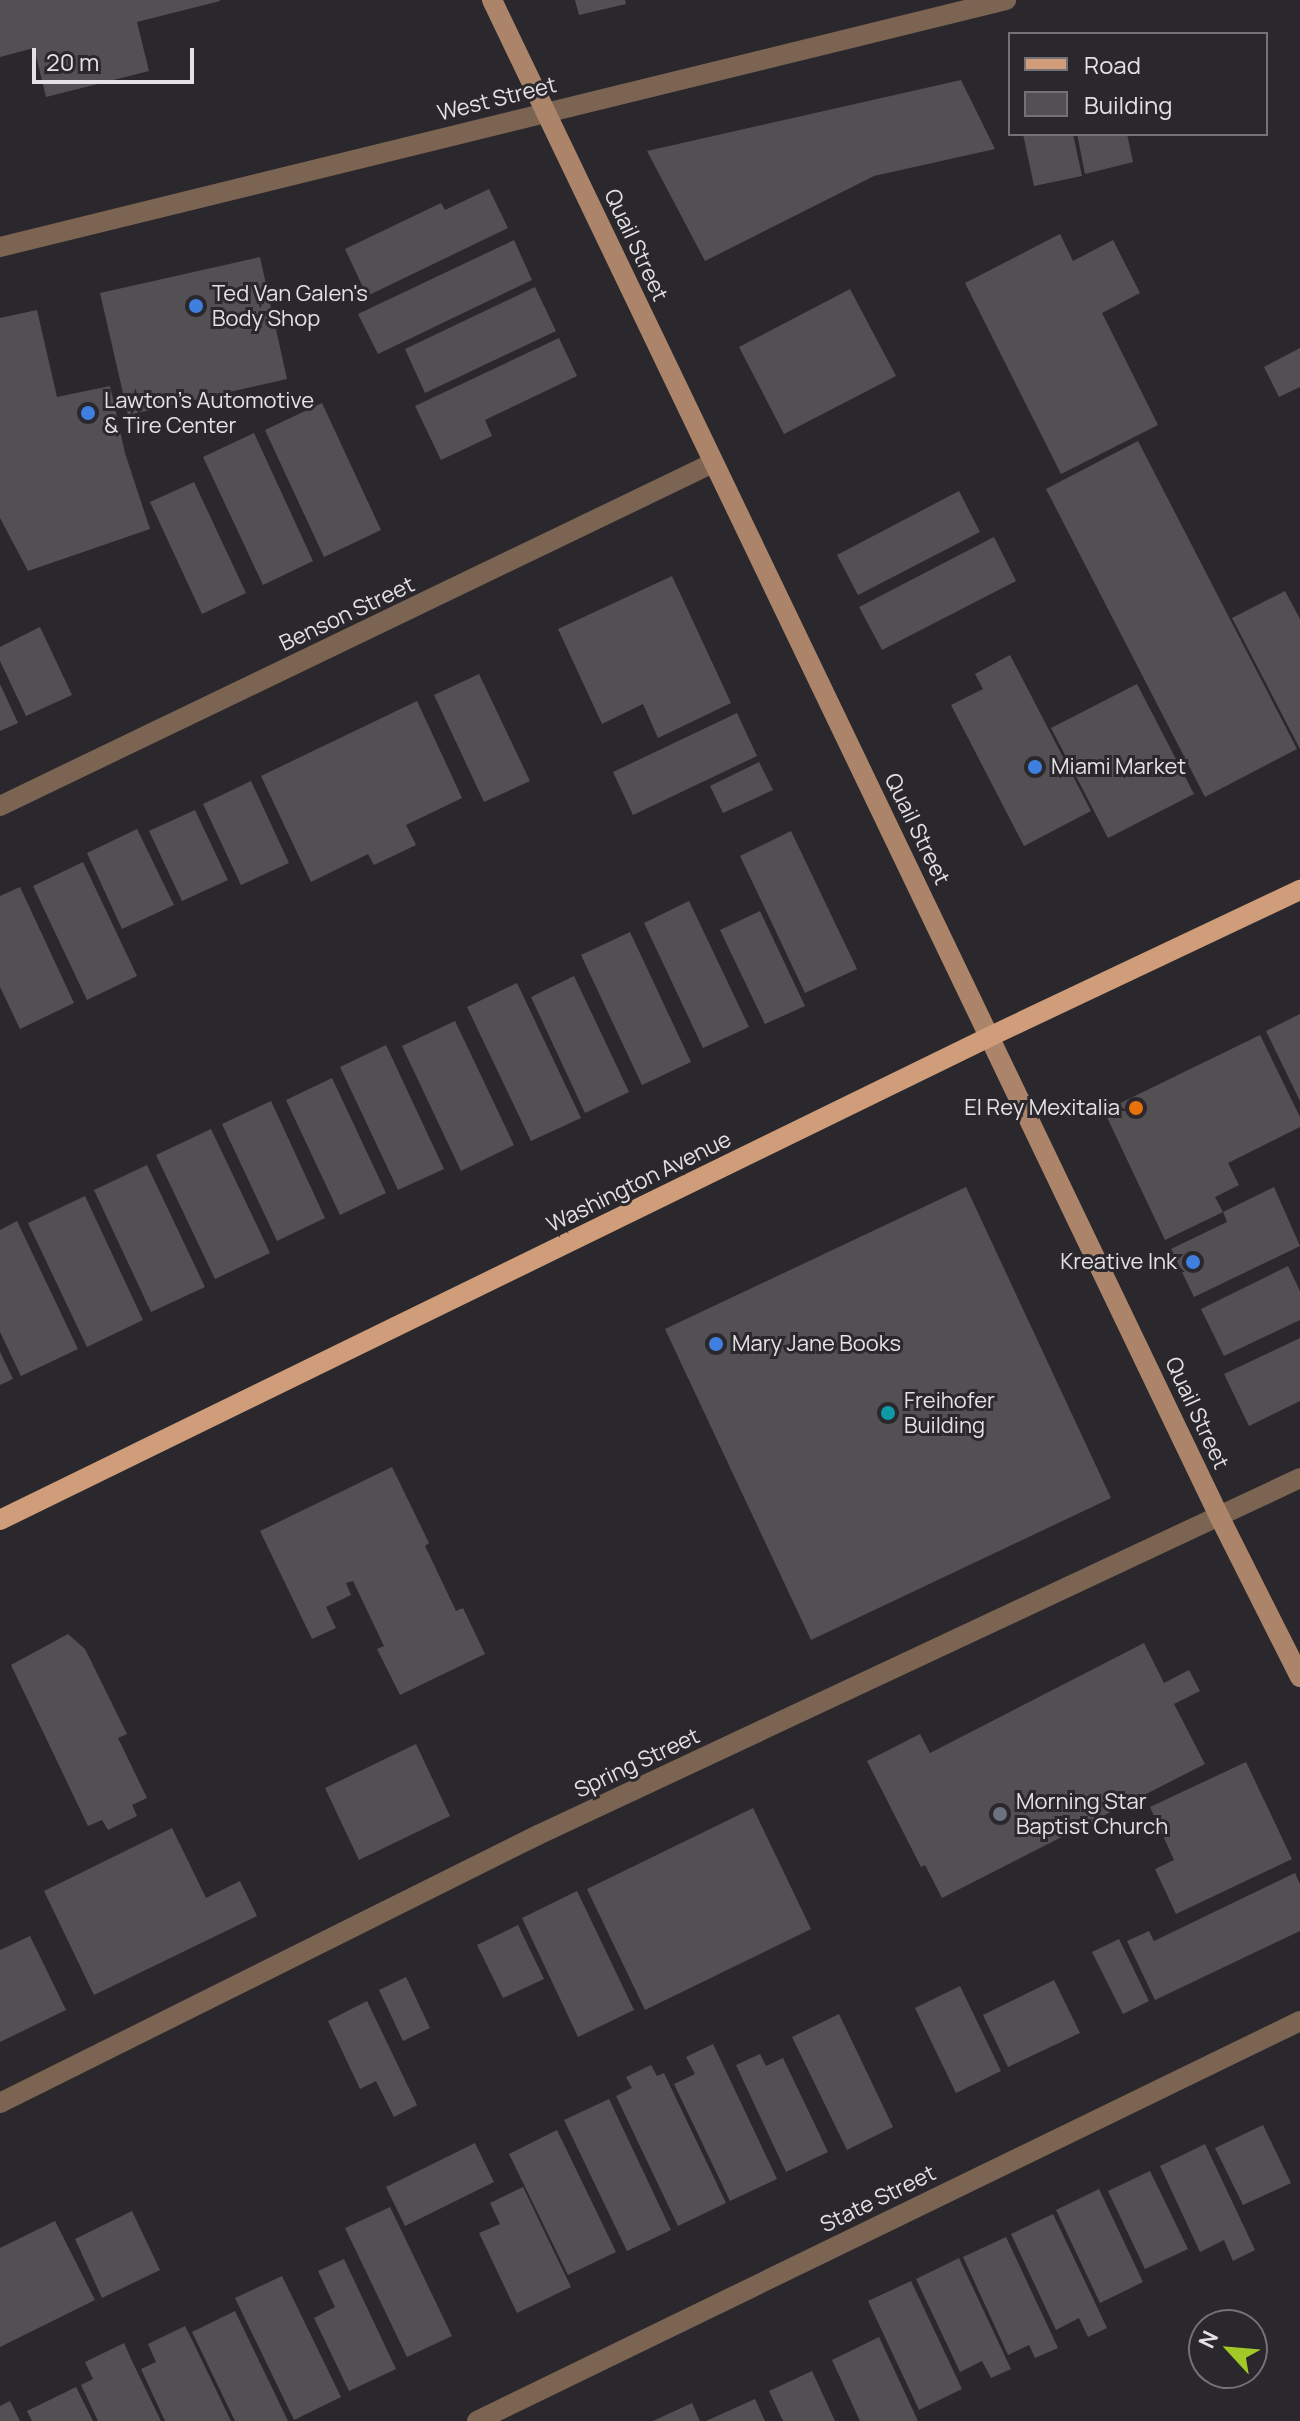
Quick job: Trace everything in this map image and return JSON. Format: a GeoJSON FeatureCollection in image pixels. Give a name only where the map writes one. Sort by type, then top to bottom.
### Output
{"type":"FeatureCollection","features":[{"type":"Feature","properties":{"kind":"main road","name":"Washington Avenue"},"geometry":{"type":"LineString","coordinates":[[0,1520],[991,1036],[1300,890]]}},
{"type":"Feature","properties":{"kind":"street","name":"Quail Street"},"geometry":{"type":"LineString","coordinates":[[492,0],[1220,1518],[1300,1677]]}},
{"type":"Feature","properties":{"kind":"street","name":"West Street"},"geometry":{"type":"LineString","coordinates":[[0,247],[1006,0]]}},
{"type":"Feature","properties":{"kind":"street","name":"Benson Street"},"geometry":{"type":"LineString","coordinates":[[0,806],[713,463]]}},
{"type":"Feature","properties":{"kind":"street","name":"Spring Street"},"geometry":{"type":"LineString","coordinates":[[0,2103],[538,1835],[1300,1478]]}},
{"type":"Feature","properties":{"kind":"street","name":"State Street"},"geometry":{"type":"LineString","coordinates":[[477,2421],[1300,2021]]}},
{"type":"Feature","properties":{"kind":"building"},"geometry":{"type":"Polygon","coordinates":[[[0,0],[220,1],[137,22],[149,71],[46,97],[34,48],[0,57],[0,0]]]}},
{"type":"Feature","properties":{"kind":"building"},"geometry":{"type":"Polygon","coordinates":[[[575,0],[625,0],[626,4],[579,15],[575,0]]]}},
{"type":"Feature","properties":{"kind":"building"},"geometry":{"type":"Polygon","coordinates":[[[961,80],[995,149],[874,176],[705,261],[647,151],[961,80]]]}},
{"type":"Feature","properties":{"kind":"building"},"geometry":{"type":"Polygon","coordinates":[[[1023,136],[1073,136],[1082,176],[1034,186],[1023,136]]]}},
{"type":"Feature","properties":{"kind":"building"},"geometry":{"type":"Polygon","coordinates":[[[1077,136],[1127,136],[1133,162],[1085,174],[1077,136]]]}},
{"type":"Feature","properties":{"kind":"building"},"geometry":{"type":"Polygon","coordinates":[[[489,189],[508,228],[367,296],[345,249],[441,203],[445,210],[489,189]]]}},
{"type":"Feature","properties":{"kind":"building"},"geometry":{"type":"Polygon","coordinates":[[[1060,234],[1073,261],[1113,240],[1140,293],[1102,313],[1158,425],[1061,474],[965,283],[1060,234]]]}},
{"type":"Feature","properties":{"kind":"building"},"geometry":{"type":"Polygon","coordinates":[[[514,240],[532,280],[378,354],[358,314],[514,240]]]}},
{"type":"Feature","properties":{"kind":"building"},"geometry":{"type":"Polygon","coordinates":[[[260,257],[287,379],[128,415],[100,293],[260,257]]]}},
{"type":"Feature","properties":{"kind":"building"},"geometry":{"type":"Polygon","coordinates":[[[535,287],[556,331],[425,393],[405,349],[535,287]]]}},
{"type":"Feature","properties":{"kind":"building"},"geometry":{"type":"Polygon","coordinates":[[[850,289],[896,376],[784,434],[739,347],[850,289]]]}},
{"type":"Feature","properties":{"kind":"building"},"geometry":{"type":"Polygon","coordinates":[[[37,310],[57,397],[110,386],[125,453],[150,529],[28,571],[0,518],[0,318],[37,310]]]}},
{"type":"Feature","properties":{"kind":"building"},"geometry":{"type":"Polygon","coordinates":[[[559,338],[577,376],[485,420],[492,436],[441,460],[415,406],[559,338]]]}},
{"type":"Feature","properties":{"kind":"building"},"geometry":{"type":"Polygon","coordinates":[[[1300,348],[1300,387],[1279,397],[1264,367],[1300,348]]]}},
{"type":"Feature","properties":{"kind":"building"},"geometry":{"type":"Polygon","coordinates":[[[322,403],[381,530],[324,557],[265,430],[322,403]]]}},
{"type":"Feature","properties":{"kind":"building"},"geometry":{"type":"Polygon","coordinates":[[[254,433],[313,561],[263,585],[203,457],[254,433]]]}},
{"type":"Feature","properties":{"kind":"building"},"geometry":{"type":"Polygon","coordinates":[[[1138,441],[1297,749],[1205,797],[1046,489],[1138,441]]]}},
{"type":"Feature","properties":{"kind":"building"},"geometry":{"type":"Polygon","coordinates":[[[194,482],[246,593],[202,614],[150,502],[194,482]]]}},
{"type":"Feature","properties":{"kind":"building"},"geometry":{"type":"Polygon","coordinates":[[[959,491],[980,532],[858,595],[837,555],[959,491]]]}},
{"type":"Feature","properties":{"kind":"building"},"geometry":{"type":"Polygon","coordinates":[[[994,537],[1016,581],[882,650],[859,607],[994,537]]]}},
{"type":"Feature","properties":{"kind":"building"},"geometry":{"type":"Polygon","coordinates":[[[672,576],[731,703],[658,738],[643,704],[602,724],[558,629],[672,576]]]}},
{"type":"Feature","properties":{"kind":"building"},"geometry":{"type":"Polygon","coordinates":[[[1285,591],[1300,619],[1300,749],[1232,618],[1285,591]]]}},
{"type":"Feature","properties":{"kind":"building"},"geometry":{"type":"Polygon","coordinates":[[[40,627],[72,695],[26,716],[0,661],[0,647],[40,627]]]}},
{"type":"Feature","properties":{"kind":"building"},"geometry":{"type":"Polygon","coordinates":[[[1010,655],[1091,811],[1024,846],[951,705],[983,689],[975,674],[1010,655]]]}},
{"type":"Feature","properties":{"kind":"building"},"geometry":{"type":"Polygon","coordinates":[[[479,674],[530,781],[484,802],[434,695],[479,674]]]}},
{"type":"Feature","properties":{"kind":"building"},"geometry":{"type":"Polygon","coordinates":[[[0,684],[18,723],[0,731],[0,684]]]}},
{"type":"Feature","properties":{"kind":"building"},"geometry":{"type":"Polygon","coordinates":[[[1137,684],[1194,794],[1108,838],[1051,728],[1137,684]]]}},
{"type":"Feature","properties":{"kind":"building"},"geometry":{"type":"Polygon","coordinates":[[[417,701],[462,798],[406,825],[416,845],[374,865],[368,854],[311,882],[261,776],[417,701]]]}},
{"type":"Feature","properties":{"kind":"building"},"geometry":{"type":"Polygon","coordinates":[[[737,713],[757,756],[633,815],[613,772],[737,713]]]}},
{"type":"Feature","properties":{"kind":"building"},"geometry":{"type":"Polygon","coordinates":[[[759,762],[773,790],[723,813],[710,786],[759,762]]]}},
{"type":"Feature","properties":{"kind":"building"},"geometry":{"type":"Polygon","coordinates":[[[251,781],[289,863],[241,885],[203,804],[251,781]]]}},
{"type":"Feature","properties":{"kind":"building"},"geometry":{"type":"Polygon","coordinates":[[[195,810],[228,880],[182,901],[149,831],[195,810]]]}},
{"type":"Feature","properties":{"kind":"building"},"geometry":{"type":"Polygon","coordinates":[[[137,829],[174,905],[122,929],[87,853],[137,829]]]}},
{"type":"Feature","properties":{"kind":"building"},"geometry":{"type":"Polygon","coordinates":[[[791,831],[857,969],[805,993],[740,856],[791,831]]]}},
{"type":"Feature","properties":{"kind":"building"},"geometry":{"type":"Polygon","coordinates":[[[83,862],[137,976],[87,1000],[33,886],[83,862]]]}},
{"type":"Feature","properties":{"kind":"building"},"geometry":{"type":"Polygon","coordinates":[[[20,887],[74,1003],[20,1029],[0,987],[0,896],[20,887]]]}},
{"type":"Feature","properties":{"kind":"building"},"geometry":{"type":"Polygon","coordinates":[[[689,901],[749,1027],[703,1048],[644,923],[689,901]]]}},
{"type":"Feature","properties":{"kind":"building"},"geometry":{"type":"Polygon","coordinates":[[[760,911],[805,1006],[765,1024],[720,930],[760,911]]]}},
{"type":"Feature","properties":{"kind":"building"},"geometry":{"type":"Polygon","coordinates":[[[630,932],[691,1062],[642,1085],[581,955],[630,932]]]}},
{"type":"Feature","properties":{"kind":"building"},"geometry":{"type":"Polygon","coordinates":[[[574,976],[629,1092],[585,1113],[531,997],[574,976]]]}},
{"type":"Feature","properties":{"kind":"building"},"geometry":{"type":"Polygon","coordinates":[[[517,983],[581,1118],[531,1141],[467,1007],[517,983]]]}},
{"type":"Feature","properties":{"kind":"building"},"geometry":{"type":"Polygon","coordinates":[[[1300,1014],[1300,1101],[1266,1031],[1300,1014]]]}},
{"type":"Feature","properties":{"kind":"building"},"geometry":{"type":"Polygon","coordinates":[[[455,1021],[514,1145],[461,1171],[402,1046],[455,1021]]]}},
{"type":"Feature","properties":{"kind":"building"},"geometry":{"type":"Polygon","coordinates":[[[1260,1035],[1300,1117],[1300,1127],[1228,1163],[1239,1185],[1215,1197],[1223,1212],[1165,1240],[1104,1111],[1260,1035]]]}},
{"type":"Feature","properties":{"kind":"building"},"geometry":{"type":"Polygon","coordinates":[[[386,1045],[444,1169],[398,1190],[340,1067],[386,1045]]]}},
{"type":"Feature","properties":{"kind":"building"},"geometry":{"type":"Polygon","coordinates":[[[332,1078],[386,1193],[340,1215],[286,1100],[332,1078]]]}},
{"type":"Feature","properties":{"kind":"building"},"geometry":{"type":"Polygon","coordinates":[[[271,1101],[325,1218],[277,1241],[222,1124],[271,1101]]]}},
{"type":"Feature","properties":{"kind":"building"},"geometry":{"type":"Polygon","coordinates":[[[211,1129],[270,1253],[215,1279],[156,1155],[211,1129]]]}},
{"type":"Feature","properties":{"kind":"building"},"geometry":{"type":"Polygon","coordinates":[[[147,1165],[205,1287],[151,1312],[94,1190],[147,1165]]]}},
{"type":"Feature","properties":{"kind":"building","name":"Freihofer Building"},"geometry":{"type":"Polygon","coordinates":[[[966,1187],[1111,1498],[811,1640],[665,1329],[966,1187]]]}},
{"type":"Feature","properties":{"kind":"building"},"geometry":{"type":"Polygon","coordinates":[[[1274,1187],[1300,1246],[1194,1297],[1171,1249],[1227,1222],[1223,1212],[1274,1187]]]}},
{"type":"Feature","properties":{"kind":"building"},"geometry":{"type":"Polygon","coordinates":[[[85,1196],[143,1320],[87,1347],[28,1223],[85,1196]]]}},
{"type":"Feature","properties":{"kind":"building"},"geometry":{"type":"Polygon","coordinates":[[[17,1221],[78,1349],[21,1376],[0,1332],[0,1230],[17,1221]]]}},
{"type":"Feature","properties":{"kind":"building"},"geometry":{"type":"Polygon","coordinates":[[[1288,1266],[1300,1291],[1300,1320],[1224,1356],[1201,1309],[1288,1266]]]}},
{"type":"Feature","properties":{"kind":"building"},"geometry":{"type":"Polygon","coordinates":[[[1300,1338],[1300,1401],[1249,1426],[1224,1374],[1300,1338]]]}},
{"type":"Feature","properties":{"kind":"building"},"geometry":{"type":"Polygon","coordinates":[[[0,1352],[13,1379],[0,1385],[0,1352]]]}},
{"type":"Feature","properties":{"kind":"building"},"geometry":{"type":"Polygon","coordinates":[[[392,1467],[429,1543],[425,1546],[456,1611],[463,1608],[485,1654],[400,1695],[377,1649],[384,1646],[353,1581],[346,1583],[351,1595],[326,1607],[336,1628],[312,1639],[260,1531],[392,1467]]]}},
{"type":"Feature","properties":{"kind":"building"},"geometry":{"type":"Polygon","coordinates":[[[68,1634],[85,1649],[127,1734],[118,1738],[147,1798],[132,1805],[137,1816],[108,1830],[102,1820],[88,1826],[11,1665],[68,1634]]]}},
{"type":"Feature","properties":{"kind":"building","name":"Morning Star Baptist Church"},"geometry":{"type":"Polygon","coordinates":[[[1144,1643],[1164,1683],[1189,1670],[1200,1691],[1174,1704],[1205,1764],[942,1898],[925,1865],[921,1867],[867,1761],[920,1734],[930,1753],[1144,1643]]]}},
{"type":"Feature","properties":{"kind":"building"},"geometry":{"type":"Polygon","coordinates":[[[416,1744],[450,1816],[359,1860],[325,1788],[416,1744]]]}},
{"type":"Feature","properties":{"kind":"building"},"geometry":{"type":"Polygon","coordinates":[[[1246,1762],[1292,1859],[1176,1914],[1155,1869],[1174,1860],[1150,1807],[1246,1762]]]}},
{"type":"Feature","properties":{"kind":"building"},"geometry":{"type":"Polygon","coordinates":[[[753,1808],[811,1929],[645,2010],[587,1889],[753,1808]]]}},
{"type":"Feature","properties":{"kind":"building"},"geometry":{"type":"Polygon","coordinates":[[[172,1828],[206,1898],[240,1881],[257,1916],[94,1995],[44,1891],[172,1828]]]}},
{"type":"Feature","properties":{"kind":"building"},"geometry":{"type":"Polygon","coordinates":[[[1295,1873],[1300,1884],[1300,1931],[1155,2000],[1127,1941],[1149,1931],[1154,1941],[1295,1873]]]}},
{"type":"Feature","properties":{"kind":"building"},"geometry":{"type":"Polygon","coordinates":[[[577,1891],[634,2010],[578,2037],[522,1918],[577,1891]]]}},
{"type":"Feature","properties":{"kind":"building"},"geometry":{"type":"Polygon","coordinates":[[[518,1925],[544,1979],[503,1998],[477,1945],[518,1925]]]}},
{"type":"Feature","properties":{"kind":"building"},"geometry":{"type":"Polygon","coordinates":[[[30,1936],[66,2010],[0,2042],[0,1950],[30,1936]]]}},
{"type":"Feature","properties":{"kind":"building"},"geometry":{"type":"Polygon","coordinates":[[[1119,1939],[1149,2001],[1123,2014],[1092,1952],[1119,1939]]]}},
{"type":"Feature","properties":{"kind":"building"},"geometry":{"type":"Polygon","coordinates":[[[406,1977],[430,2028],[403,2041],[379,1990],[406,1977]]]}},
{"type":"Feature","properties":{"kind":"building"},"geometry":{"type":"Polygon","coordinates":[[[1054,1980],[1080,2033],[1008,2067],[983,2015],[1054,1980]]]}},
{"type":"Feature","properties":{"kind":"building"},"geometry":{"type":"Polygon","coordinates":[[[960,1986],[1001,2071],[956,2093],[915,2008],[960,1986]]]}},
{"type":"Feature","properties":{"kind":"building"},"geometry":{"type":"Polygon","coordinates":[[[367,2001],[417,2105],[394,2117],[376,2081],[360,2089],[328,2021],[367,2001]]]}},
{"type":"Feature","properties":{"kind":"building"},"geometry":{"type":"Polygon","coordinates":[[[839,2014],[893,2127],[847,2150],[792,2037],[839,2014]]]}},
{"type":"Feature","properties":{"kind":"building"},"geometry":{"type":"Polygon","coordinates":[[[713,2044],[777,2179],[730,2201],[674,2084],[695,2074],[686,2057],[713,2044]]]}},
{"type":"Feature","properties":{"kind":"building"},"geometry":{"type":"Polygon","coordinates":[[[760,2054],[766,2066],[783,2058],[828,2152],[786,2172],[736,2065],[760,2054]]]}},
{"type":"Feature","properties":{"kind":"building"},"geometry":{"type":"Polygon","coordinates":[[[651,2065],[657,2076],[664,2073],[726,2203],[678,2226],[616,2096],[632,2088],[626,2077],[651,2065]]]}},
{"type":"Feature","properties":{"kind":"building"},"geometry":{"type":"Polygon","coordinates":[[[609,2099],[671,2230],[627,2251],[564,2120],[609,2099]]]}},
{"type":"Feature","properties":{"kind":"building"},"geometry":{"type":"Polygon","coordinates":[[[1263,2125],[1291,2183],[1243,2205],[1215,2148],[1263,2125]]]}},
{"type":"Feature","properties":{"kind":"building"},"geometry":{"type":"Polygon","coordinates":[[[557,2130],[616,2252],[568,2275],[509,2154],[557,2130]]]}},
{"type":"Feature","properties":{"kind":"building"},"geometry":{"type":"Polygon","coordinates":[[[475,2143],[494,2182],[405,2226],[386,2187],[475,2143]]]}},
{"type":"Feature","properties":{"kind":"building"},"geometry":{"type":"Polygon","coordinates":[[[1205,2144],[1255,2250],[1233,2261],[1224,2240],[1200,2252],[1160,2166],[1205,2144]]]}},
{"type":"Feature","properties":{"kind":"building"},"geometry":{"type":"Polygon","coordinates":[[[1150,2171],[1188,2249],[1145,2269],[1108,2191],[1150,2171]]]}},
{"type":"Feature","properties":{"kind":"building"},"geometry":{"type":"Polygon","coordinates":[[[523,2187],[571,2287],[517,2313],[479,2233],[500,2224],[490,2203],[523,2187]]]}},
{"type":"Feature","properties":{"kind":"building"},"geometry":{"type":"Polygon","coordinates":[[[1099,2189],[1143,2282],[1100,2303],[1056,2210],[1099,2189]]]}},
{"type":"Feature","properties":{"kind":"building"},"geometry":{"type":"Polygon","coordinates":[[[390,2207],[452,2336],[407,2357],[345,2228],[390,2207]]]}},
{"type":"Feature","properties":{"kind":"building"},"geometry":{"type":"Polygon","coordinates":[[[132,2211],[160,2270],[102,2298],[75,2239],[132,2211]]]}},
{"type":"Feature","properties":{"kind":"building"},"geometry":{"type":"Polygon","coordinates":[[[1053,2214],[1107,2328],[1088,2337],[1079,2318],[1056,2330],[1011,2234],[1053,2214]]]}},
{"type":"Feature","properties":{"kind":"building"},"geometry":{"type":"Polygon","coordinates":[[[55,2221],[95,2300],[0,2347],[0,2248],[55,2221]]]}},
{"type":"Feature","properties":{"kind":"building"},"geometry":{"type":"Polygon","coordinates":[[[1006,2237],[1058,2348],[1035,2358],[1029,2345],[1008,2355],[963,2257],[1006,2237]]]}},
{"type":"Feature","properties":{"kind":"building"},"geometry":{"type":"Polygon","coordinates":[[[959,2258],[1011,2369],[991,2378],[982,2361],[960,2372],[916,2279],[959,2258]]]}},
{"type":"Feature","properties":{"kind":"building"},"geometry":{"type":"Polygon","coordinates":[[[344,2259],[396,2369],[349,2391],[314,2318],[335,2307],[318,2271],[344,2259]]]}},
{"type":"Feature","properties":{"kind":"building"},"geometry":{"type":"Polygon","coordinates":[[[282,2276],[341,2397],[294,2420],[235,2298],[282,2276]]]}},
{"type":"Feature","properties":{"kind":"building"},"geometry":{"type":"Polygon","coordinates":[[[911,2281],[962,2389],[919,2410],[868,2301],[911,2281]]]}},
{"type":"Feature","properties":{"kind":"building"},"geometry":{"type":"Polygon","coordinates":[[[235,2311],[288,2421],[235,2421],[192,2332],[235,2311]]]}},
{"type":"Feature","properties":{"kind":"building"},"geometry":{"type":"Polygon","coordinates":[[[185,2326],[231,2421],[165,2421],[141,2369],[156,2362],[148,2344],[185,2326]]]}},
{"type":"Feature","properties":{"kind":"building"},"geometry":{"type":"Polygon","coordinates":[[[879,2337],[918,2421],[860,2421],[832,2360],[879,2337]]]}},
{"type":"Feature","properties":{"kind":"building"},"geometry":{"type":"Polygon","coordinates":[[[124,2343],[161,2421],[98,2421],[81,2385],[93,2379],[85,2362],[124,2343]]]}},
{"type":"Feature","properties":{"kind":"building"},"geometry":{"type":"Polygon","coordinates":[[[812,2371],[835,2421],[783,2421],[769,2391],[812,2371]]]}},
{"type":"Feature","properties":{"kind":"building"},"geometry":{"type":"Polygon","coordinates":[[[76,2387],[93,2421],[32,2421],[27,2411],[76,2387]]]}},
{"type":"Feature","properties":{"kind":"building"},"geometry":{"type":"Polygon","coordinates":[[[755,2399],[765,2421],[706,2421],[755,2399]]]}},
{"type":"Feature","properties":{"kind":"building"},"geometry":{"type":"Polygon","coordinates":[[[10,2401],[20,2421],[0,2421],[0,2406],[10,2401]]]}},
{"type":"Feature","properties":{"kind":"building"},"geometry":{"type":"Polygon","coordinates":[[[692,2403],[700,2421],[653,2421],[692,2403]]]}},
{"type":"Feature","properties":{"kind":"place","name":"Ted Van Galen's Body Shop"},"geometry":{"type":"Point","coordinates":[196,306]}},
{"type":"Feature","properties":{"kind":"place","name":"Lawton's Automotive & Tire Center"},"geometry":{"type":"Point","coordinates":[88,413]}},
{"type":"Feature","properties":{"kind":"place","name":"Miami Market"},"geometry":{"type":"Point","coordinates":[1035,767]}},
{"type":"Feature","properties":{"kind":"place","name":"El Rey Mexitalia"},"geometry":{"type":"Point","coordinates":[1136,1108]}},
{"type":"Feature","properties":{"kind":"place","name":"Kreative Ink"},"geometry":{"type":"Point","coordinates":[1193,1262]}},
{"type":"Feature","properties":{"kind":"place","name":"Mary Jane Books"},"geometry":{"type":"Point","coordinates":[716,1344]}},
{"type":"Feature","properties":{"kind":"place","name":"Freihofer Building"},"geometry":{"type":"Point","coordinates":[888,1413]}},
{"type":"Feature","properties":{"kind":"place","name":"Morning Star Baptist Church"},"geometry":{"type":"Point","coordinates":[1000,1814]}}]}
